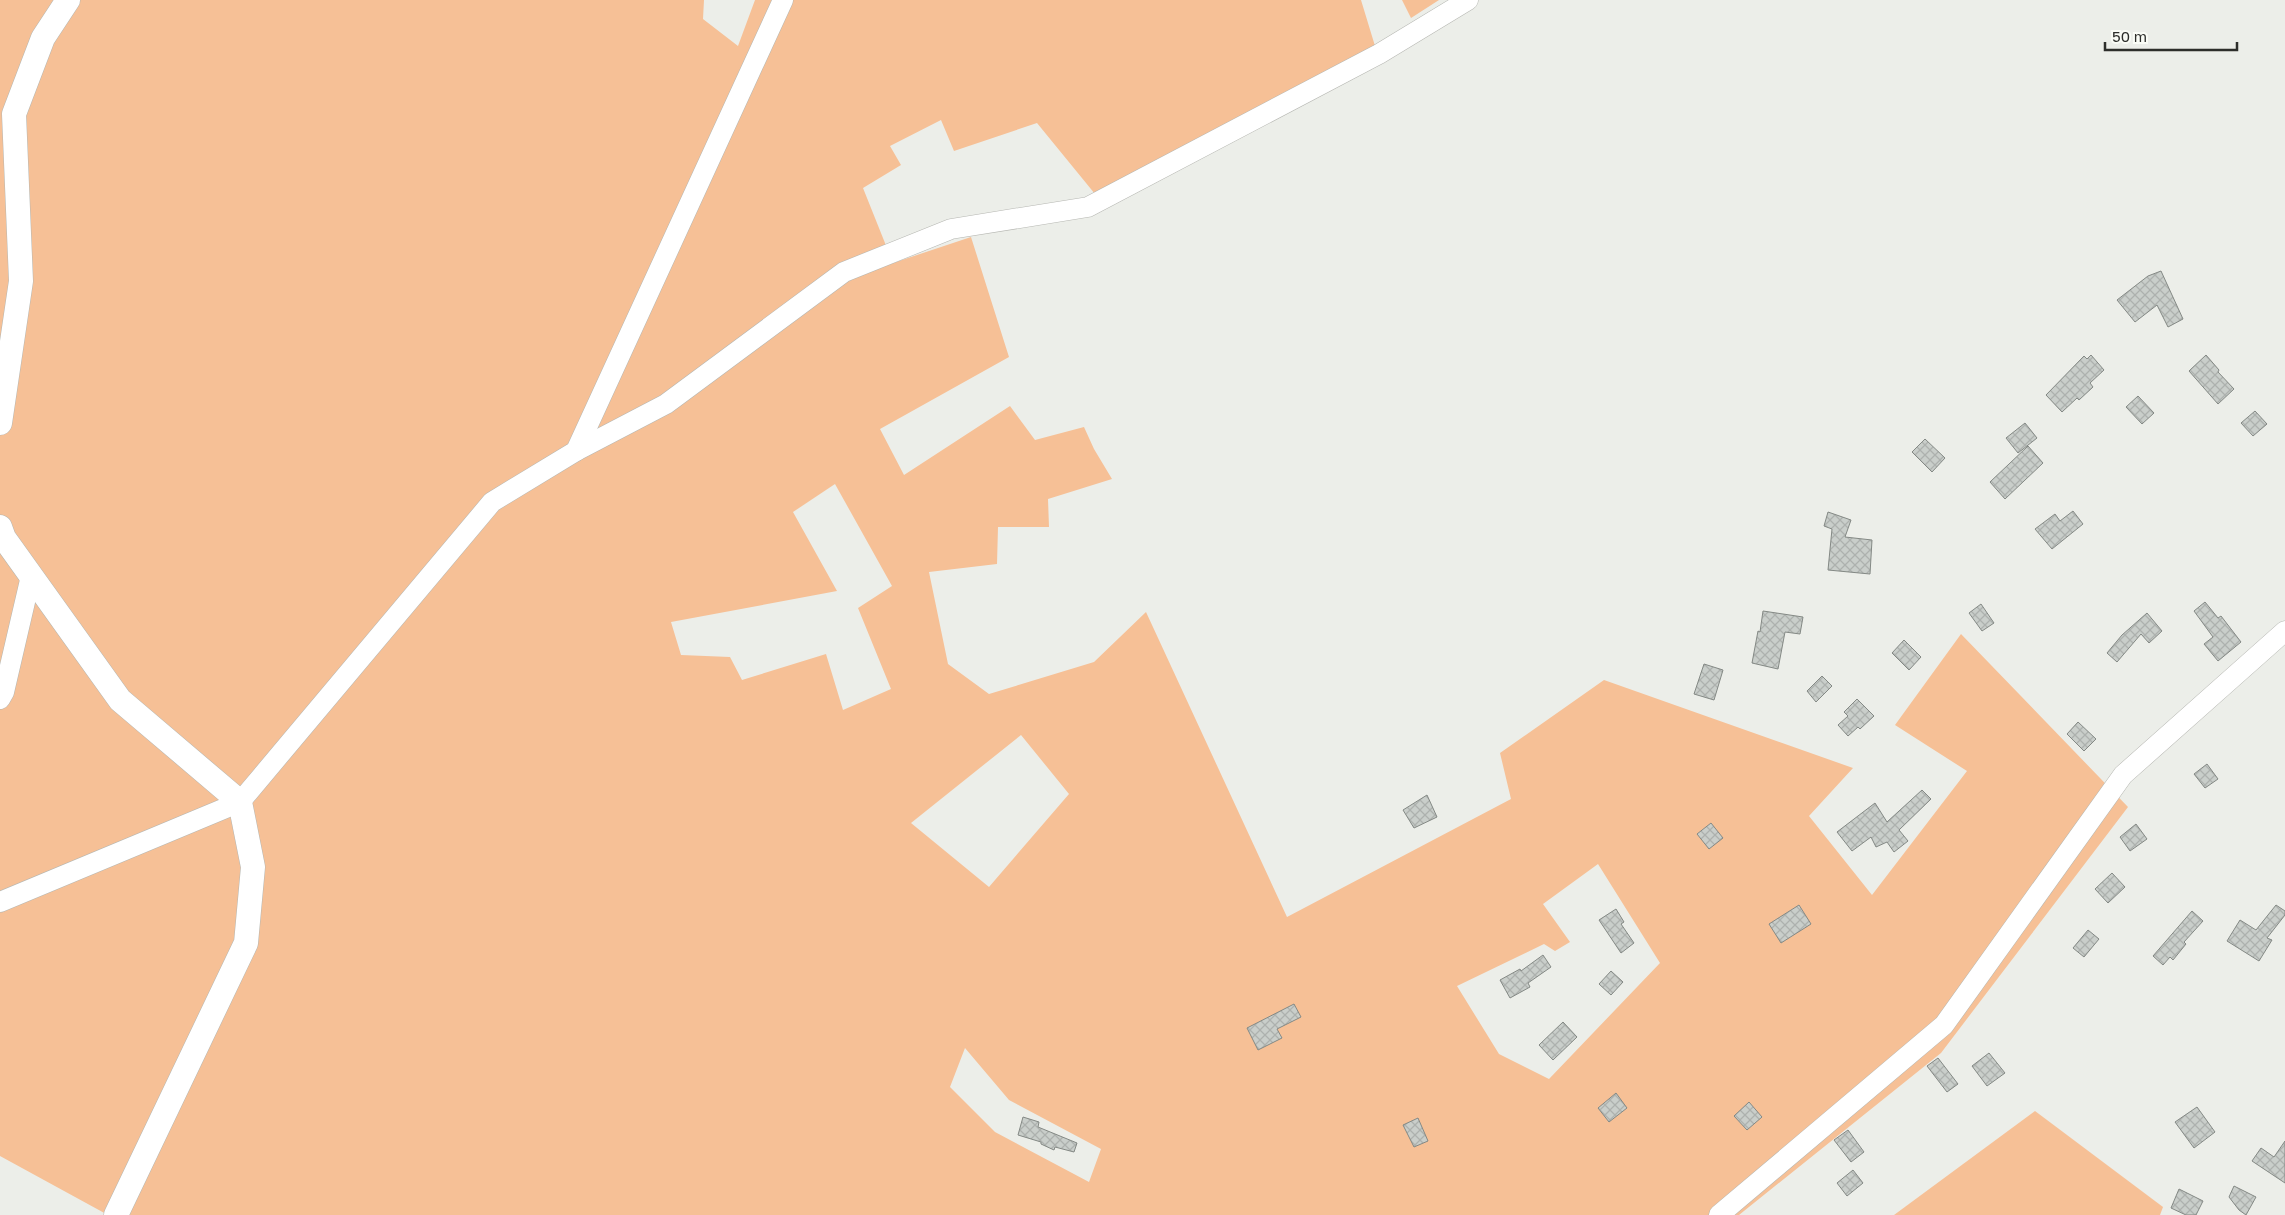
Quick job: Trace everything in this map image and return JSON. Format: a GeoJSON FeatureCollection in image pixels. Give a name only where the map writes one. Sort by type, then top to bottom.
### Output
{"type":"FeatureCollection","features":[{"type":"Feature","properties":{"kind":"street"},"geometry":{"type":"LineString","coordinates":[[0,423],[20,282],[14,114],[43,38],[68,0]]}},
{"type":"Feature","properties":{"kind":"street"},"geometry":{"type":"LineString","coordinates":[[576,451],[783,0]]}},
{"type":"Feature","properties":{"kind":"street"},"geometry":{"type":"LineString","coordinates":[[0,902],[240,802],[492,502],[576,451],[666,404],[844,272],[951,229],[1088,208],[1379,54],[1468,0]]}},
{"type":"Feature","properties":{"kind":"street"},"geometry":{"type":"LineString","coordinates":[[0,527],[4,538],[120,700],[240,802],[253,868],[246,943],[116,1215]]}},
{"type":"Feature","properties":{"kind":"street"},"geometry":{"type":"LineString","coordinates":[[0,699],[4,692],[31,576]]}},
{"type":"Feature","properties":{"kind":"street"},"geometry":{"type":"LineString","coordinates":[[1719,1215],[1944,1025],[2123,776],[2285,632]]}},
{"type":"Feature","properties":{"kind":"shaded area"},"geometry":{"type":"Polygon","coordinates":[[[0,0],[704,0],[703,19],[738,46],[755,0],[1361,0],[1375,46],[1095,194],[1037,123],[954,151],[941,120],[890,146],[901,165],[863,188],[893,263],[971,237],[1009,357],[880,429],[904,475],[1010,406],[1035,440],[1084,427],[1094,449],[1112,479],[1048,499],[1049,527],[998,527],[997,564],[929,572],[948,664],[989,694],[1094,662],[1146,612],[1287,917],[1511,799],[1500,753],[1604,680],[1853,768],[1809,816],[1872,895],[1967,771],[1895,725],[1961,634],[2128,807],[1941,1053],[1739,1215],[108,1215],[0,1156],[0,0]],[[835,484],[793,512],[837,591],[671,622],[681,655],[730,657],[742,680],[826,654],[843,710],[891,689],[858,608],[892,586],[835,484]],[[1021,735],[911,823],[989,887],[1069,794],[1021,735]],[[1598,864],[1543,904],[1570,942],[1555,951],[1544,944],[1457,986],[1499,1054],[1549,1079],[1660,963],[1598,864]],[[965,1048],[950,1087],[995,1132],[1089,1182],[1101,1149],[1009,1100],[965,1048]]]}},
{"type":"Feature","properties":{"kind":"shaded area"},"geometry":{"type":"Polygon","coordinates":[[[1402,0],[1439,0],[1411,18],[1402,0]]]}},
{"type":"Feature","properties":{"kind":"shaded area"},"geometry":{"type":"Polygon","coordinates":[[[2035,1111],[2163,1207],[2160,1215],[1894,1215],[2035,1111]]]}},
{"type":"Feature","properties":{"kind":"building"},"geometry":{"type":"Polygon","coordinates":[[[2161,271],[2183,319],[2168,327],[2157,305],[2135,322],[2117,300],[2148,276],[2161,271]]]}},
{"type":"Feature","properties":{"kind":"building"},"geometry":{"type":"Polygon","coordinates":[[[2091,355],[2104,370],[2090,383],[2093,387],[2062,412],[2046,395],[2084,356],[2087,359],[2091,355]]]}},
{"type":"Feature","properties":{"kind":"building"},"geometry":{"type":"Polygon","coordinates":[[[2206,355],[2219,370],[2218,372],[2234,389],[2218,404],[2189,371],[2206,355]]]}},
{"type":"Feature","properties":{"kind":"building"},"geometry":{"type":"Polygon","coordinates":[[[2138,396],[2154,413],[2142,424],[2126,407],[2138,396]]]}},
{"type":"Feature","properties":{"kind":"building"},"geometry":{"type":"Polygon","coordinates":[[[2255,411],[2267,424],[2253,436],[2241,423],[2255,411]]]}},
{"type":"Feature","properties":{"kind":"building"},"geometry":{"type":"Polygon","coordinates":[[[2025,423],[2037,438],[2018,453],[2006,438],[2025,423]]]}},
{"type":"Feature","properties":{"kind":"building"},"geometry":{"type":"Polygon","coordinates":[[[1925,439],[1945,458],[1932,472],[1912,452],[1925,439]]]}},
{"type":"Feature","properties":{"kind":"building"},"geometry":{"type":"Polygon","coordinates":[[[2028,446],[2043,463],[2005,499],[1990,482],[2028,446]]]}},
{"type":"Feature","properties":{"kind":"building"},"geometry":{"type":"Polygon","coordinates":[[[2073,511],[2083,524],[2052,549],[2035,529],[2055,514],[2060,521],[2073,511]]]}},
{"type":"Feature","properties":{"kind":"building"},"geometry":{"type":"Polygon","coordinates":[[[1828,512],[1851,520],[1845,537],[1872,540],[1870,574],[1828,570],[1832,529],[1824,526],[1828,512]]]}},
{"type":"Feature","properties":{"kind":"building"},"geometry":{"type":"Polygon","coordinates":[[[2205,602],[2218,618],[2221,616],[2241,642],[2218,661],[2204,644],[2213,637],[2194,611],[2205,602]]]}},
{"type":"Feature","properties":{"kind":"building"},"geometry":{"type":"Polygon","coordinates":[[[1981,604],[1994,623],[1982,631],[1969,613],[1981,604]]]}},
{"type":"Feature","properties":{"kind":"building"},"geometry":{"type":"Polygon","coordinates":[[[1763,611],[1803,617],[1800,634],[1785,632],[1778,669],[1752,663],[1763,611]]]}},
{"type":"Feature","properties":{"kind":"building"},"geometry":{"type":"Polygon","coordinates":[[[2147,613],[2162,631],[2149,643],[2141,634],[2117,662],[2107,653],[2122,635],[2147,613]]]}},
{"type":"Feature","properties":{"kind":"building"},"geometry":{"type":"Polygon","coordinates":[[[1904,640],[1921,657],[1909,670],[1892,653],[1904,640]]]}},
{"type":"Feature","properties":{"kind":"building"},"geometry":{"type":"Polygon","coordinates":[[[1704,664],[1723,670],[1714,700],[1694,694],[1704,664]]]}},
{"type":"Feature","properties":{"kind":"building"},"geometry":{"type":"Polygon","coordinates":[[[1822,676],[1832,686],[1816,702],[1807,691],[1822,676]]]}},
{"type":"Feature","properties":{"kind":"building"},"geometry":{"type":"Polygon","coordinates":[[[1857,699],[1874,716],[1860,729],[1858,727],[1848,736],[1838,725],[1848,716],[1844,712],[1857,699]]]}},
{"type":"Feature","properties":{"kind":"building"},"geometry":{"type":"Polygon","coordinates":[[[2078,722],[2096,739],[2084,751],[2067,734],[2078,722]]]}},
{"type":"Feature","properties":{"kind":"building"},"geometry":{"type":"Polygon","coordinates":[[[2207,764],[2218,779],[2205,788],[2194,774],[2207,764]]]}},
{"type":"Feature","properties":{"kind":"building"},"geometry":{"type":"Polygon","coordinates":[[[1922,790],[1931,799],[1899,830],[1908,841],[1894,852],[1887,842],[1876,847],[1871,837],[1852,851],[1837,832],[1875,803],[1887,822],[1922,790]]]}},
{"type":"Feature","properties":{"kind":"building"},"geometry":{"type":"Polygon","coordinates":[[[1427,795],[1437,817],[1414,828],[1403,810],[1427,795]]]}},
{"type":"Feature","properties":{"kind":"building"},"geometry":{"type":"Polygon","coordinates":[[[1711,823],[1723,838],[1709,849],[1697,834],[1711,823]]]}},
{"type":"Feature","properties":{"kind":"building"},"geometry":{"type":"Polygon","coordinates":[[[2136,824],[2147,839],[2130,851],[2120,837],[2136,824]]]}},
{"type":"Feature","properties":{"kind":"building"},"geometry":{"type":"Polygon","coordinates":[[[2112,873],[2125,887],[2108,903],[2095,889],[2112,873]]]}},
{"type":"Feature","properties":{"kind":"building"},"geometry":{"type":"Polygon","coordinates":[[[1799,905],[1811,924],[1781,943],[1769,924],[1799,905]]]}},
{"type":"Feature","properties":{"kind":"building"},"geometry":{"type":"Polygon","coordinates":[[[2276,905],[2285,911],[2285,915],[2267,938],[2272,940],[2259,961],[2227,941],[2240,920],[2256,930],[2276,905]]]}},
{"type":"Feature","properties":{"kind":"building"},"geometry":{"type":"Polygon","coordinates":[[[1616,909],[1624,922],[1621,924],[1634,943],[1621,953],[1599,920],[1616,909]]]}},
{"type":"Feature","properties":{"kind":"building"},"geometry":{"type":"Polygon","coordinates":[[[2192,911],[2203,921],[2184,942],[2186,944],[2173,960],[2170,957],[2163,965],[2153,956],[2192,911]]]}},
{"type":"Feature","properties":{"kind":"building"},"geometry":{"type":"Polygon","coordinates":[[[2088,930],[2099,939],[2084,957],[2073,948],[2088,930]]]}},
{"type":"Feature","properties":{"kind":"building"},"geometry":{"type":"Polygon","coordinates":[[[1543,955],[1551,967],[1528,983],[1530,987],[1510,998],[1500,980],[1520,969],[1521,971],[1543,955]]]}},
{"type":"Feature","properties":{"kind":"building"},"geometry":{"type":"Polygon","coordinates":[[[1611,971],[1623,982],[1611,995],[1599,984],[1611,971]]]}},
{"type":"Feature","properties":{"kind":"building"},"geometry":{"type":"Polygon","coordinates":[[[1294,1004],[1301,1017],[1277,1029],[1282,1038],[1258,1050],[1247,1028],[1294,1004]]]}},
{"type":"Feature","properties":{"kind":"building"},"geometry":{"type":"Polygon","coordinates":[[[1563,1022],[1577,1037],[1553,1060],[1539,1045],[1563,1022]]]}},
{"type":"Feature","properties":{"kind":"building"},"geometry":{"type":"Polygon","coordinates":[[[1989,1053],[2005,1073],[1987,1086],[1972,1066],[1989,1053]]]}},
{"type":"Feature","properties":{"kind":"building"},"geometry":{"type":"Polygon","coordinates":[[[1938,1058],[1958,1084],[1947,1092],[1927,1066],[1938,1058]]]}},
{"type":"Feature","properties":{"kind":"building"},"geometry":{"type":"Polygon","coordinates":[[[1616,1093],[1627,1108],[1609,1122],[1598,1108],[1616,1093]]]}},
{"type":"Feature","properties":{"kind":"building"},"geometry":{"type":"Polygon","coordinates":[[[1749,1102],[1762,1117],[1747,1130],[1734,1116],[1749,1102]]]}},
{"type":"Feature","properties":{"kind":"building"},"geometry":{"type":"Polygon","coordinates":[[[2197,1107],[2215,1132],[2194,1148],[2175,1122],[2197,1107]]]}},
{"type":"Feature","properties":{"kind":"building"},"geometry":{"type":"Polygon","coordinates":[[[1023,1117],[1039,1122],[1038,1127],[1077,1143],[1074,1152],[1055,1147],[1054,1150],[1041,1144],[1041,1142],[1018,1135],[1023,1117]]]}},
{"type":"Feature","properties":{"kind":"building"},"geometry":{"type":"Polygon","coordinates":[[[1418,1118],[1428,1141],[1414,1147],[1403,1125],[1418,1118]]]}},
{"type":"Feature","properties":{"kind":"building"},"geometry":{"type":"Polygon","coordinates":[[[1848,1130],[1864,1152],[1851,1162],[1834,1140],[1848,1130]]]}},
{"type":"Feature","properties":{"kind":"building"},"geometry":{"type":"Polygon","coordinates":[[[2285,1141],[2285,1183],[2252,1161],[2261,1148],[2274,1157],[2285,1141]]]}},
{"type":"Feature","properties":{"kind":"building"},"geometry":{"type":"Polygon","coordinates":[[[1853,1170],[1863,1183],[1847,1196],[1837,1183],[1853,1170]]]}},
{"type":"Feature","properties":{"kind":"building"},"geometry":{"type":"Polygon","coordinates":[[[2234,1186],[2256,1197],[2246,1215],[2239,1210],[2229,1197],[2234,1186]]]}},
{"type":"Feature","properties":{"kind":"building"},"geometry":{"type":"Polygon","coordinates":[[[2179,1189],[2203,1201],[2196,1215],[2186,1215],[2171,1208],[2179,1189]]]}}]}
